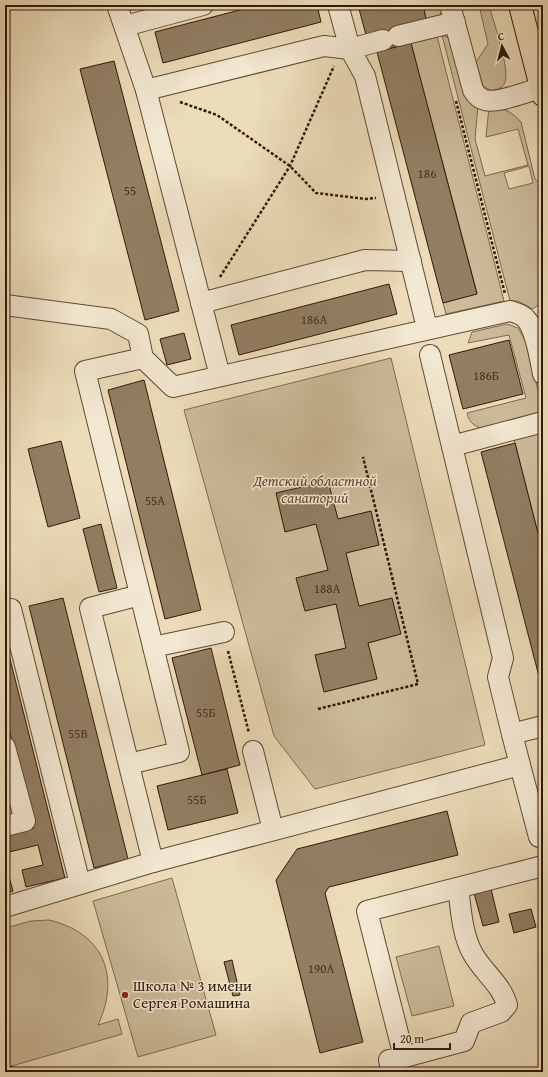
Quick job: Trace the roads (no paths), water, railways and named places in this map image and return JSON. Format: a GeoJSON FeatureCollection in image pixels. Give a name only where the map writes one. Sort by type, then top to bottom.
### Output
{"type":"FeatureCollection","features":[{"type":"Feature","properties":{"kind":"main road"},"geometry":{"type":"LineString","coordinates":[[520,5],[542,91]]}},
{"type":"Feature","properties":{"kind":"lane"},"geometry":{"type":"LineString","coordinates":[[117,5],[146,90],[220,376]]}},
{"type":"Feature","properties":{"kind":"lane"},"geometry":{"type":"LineString","coordinates":[[125,26],[203,5]]}},
{"type":"Feature","properties":{"kind":"lane"},"geometry":{"type":"LineString","coordinates":[[338,5],[350,49],[366,76],[427,328]]}},
{"type":"Feature","properties":{"kind":"lane"},"geometry":{"type":"LineString","coordinates":[[146,90],[324,46],[350,49],[391,38],[452,13],[473,90],[478,96],[486,100],[494,101],[542,91]]}},
{"type":"Feature","properties":{"kind":"lane"},"geometry":{"type":"LineString","coordinates":[[201,303],[365,260],[411,261]]}},
{"type":"Feature","properties":{"kind":"lane"},"geometry":{"type":"LineString","coordinates":[[5,305],[111,319],[138,334],[143,358],[173,387],[427,328],[510,311],[519,314],[527,320],[533,331],[543,374]]}},
{"type":"Feature","properties":{"kind":"lane"},"geometry":{"type":"LineString","coordinates":[[430,355],[503,658],[498,677],[520,765],[542,842]]}},
{"type":"Feature","properties":{"kind":"lane"},"geometry":{"type":"LineString","coordinates":[[129,764],[179,752],[85,371],[143,358]]}},
{"type":"Feature","properties":{"kind":"lane"},"geometry":{"type":"LineString","coordinates":[[452,446],[543,422]]}},
{"type":"Feature","properties":{"kind":"lane"},"geometry":{"type":"LineString","coordinates":[[140,595],[90,608],[153,862]]}},
{"type":"Feature","properties":{"kind":"lane"},"geometry":{"type":"LineString","coordinates":[[11,608],[80,884]]}},
{"type":"Feature","properties":{"kind":"lane"},"geometry":{"type":"LineString","coordinates":[[153,647],[224,632]]}},
{"type":"Feature","properties":{"kind":"lane"},"geometry":{"type":"LineString","coordinates":[[512,734],[543,726]]}},
{"type":"Feature","properties":{"kind":"lane"},"geometry":{"type":"LineString","coordinates":[[5,747],[25,821],[5,826]]}},
{"type":"Feature","properties":{"kind":"lane"},"geometry":{"type":"LineString","coordinates":[[253,751],[273,830]]}},
{"type":"Feature","properties":{"kind":"lane"},"geometry":{"type":"LineString","coordinates":[[5,907],[153,862],[520,765]]}},
{"type":"Feature","properties":{"kind":"lane"},"geometry":{"type":"LineString","coordinates":[[458,888],[465,932],[472,954],[505,996],[507,1005],[501,1012],[471,1023],[464,1041],[398,1064],[367,911],[543,866]]}},
{"type":"Feature","properties":{"kind":"place","name":"Школа № 3 имени Сергея Ромашина"},"geometry":{"type":"Point","coordinates":[125,995]}},
{"type":"Feature","properties":{"kind":"park label","name":"Детский областной санаторий"},"geometry":{"type":"Point","coordinates":[315,490]}}]}
